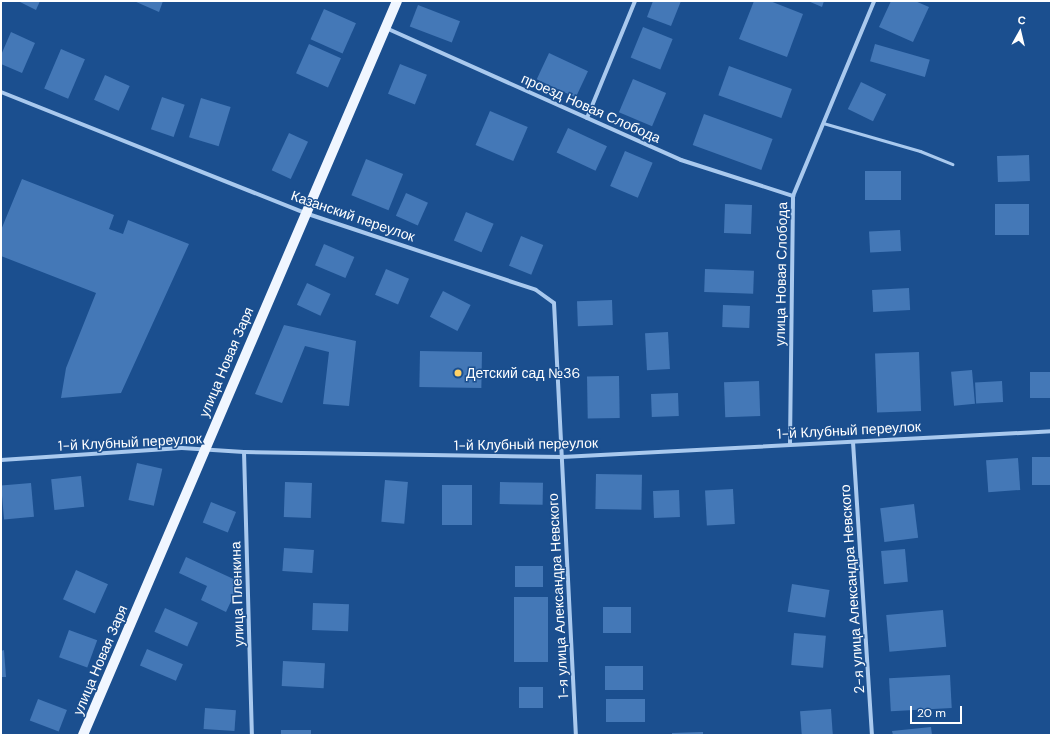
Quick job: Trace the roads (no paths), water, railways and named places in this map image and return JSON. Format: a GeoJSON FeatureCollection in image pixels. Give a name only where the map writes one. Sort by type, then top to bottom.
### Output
{"type":"FeatureCollection","features":[{"type":"Feature","properties":{"kind":"main road","name":"улица Новая Заря"},"geometry":{"type":"LineString","coordinates":[[83,735],[305,213],[397,1]]}},
{"type":"Feature","properties":{"kind":"street"},"geometry":{"type":"LineString","coordinates":[[587,118],[635,1]]}},
{"type":"Feature","properties":{"kind":"street","name":"улица Новая Слобода"},"geometry":{"type":"LineString","coordinates":[[790,444],[793,196],[874,1]]}},
{"type":"Feature","properties":{"kind":"street","name":"проезд Новая Слобода"},"geometry":{"type":"LineString","coordinates":[[386,28],[682,160],[793,196]]}},
{"type":"Feature","properties":{"kind":"street","name":"Казанский переулок"},"geometry":{"type":"LineString","coordinates":[[1,92],[305,213],[536,290],[554,303],[562,457]]}},
{"type":"Feature","properties":{"kind":"street","name":"1-й Клубный переулок"},"geometry":{"type":"LineString","coordinates":[[1,460],[182,448],[244,452],[562,457],[1051,431]]}},
{"type":"Feature","properties":{"kind":"street","name":"2-я улица Александра Невского"},"geometry":{"type":"LineString","coordinates":[[853,442],[872,735]]}},
{"type":"Feature","properties":{"kind":"street","name":"улица Пленкина"},"geometry":{"type":"LineString","coordinates":[[244,452],[252,735]]}},
{"type":"Feature","properties":{"kind":"street","name":"1-я улица Александра Невского"},"geometry":{"type":"LineString","coordinates":[[562,457],[576,735]]}},
{"type":"Feature","properties":{"kind":"lane"},"geometry":{"type":"LineString","coordinates":[[823,123],[920,151],[952,164]]}},
{"type":"Feature","properties":{"kind":"place","name":"Детский сад №36"},"geometry":{"type":"Point","coordinates":[458,373]}}]}
